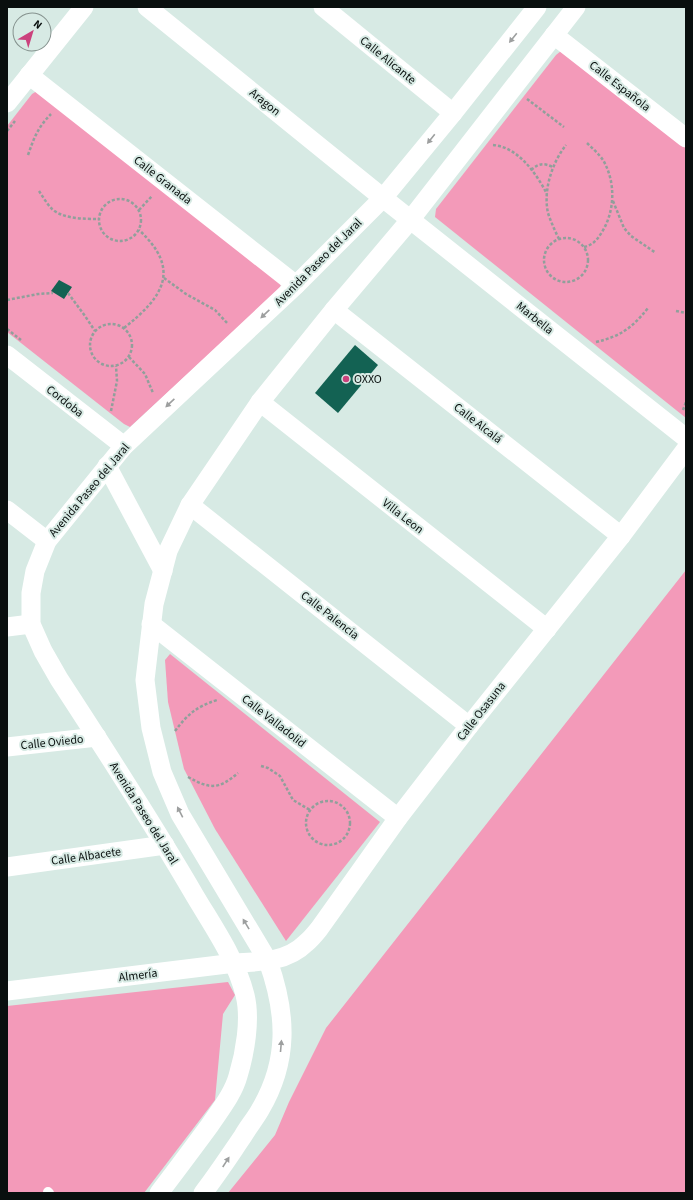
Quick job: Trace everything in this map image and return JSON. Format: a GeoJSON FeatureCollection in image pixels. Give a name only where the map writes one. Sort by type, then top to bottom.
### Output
{"type":"FeatureCollection","features":[{"type":"Feature","properties":{"kind":"street"},"geometry":{"type":"LineString","coordinates":[[12,111],[29,75],[84,7]]}},
{"type":"Feature","properties":{"kind":"street","name":"Aragon"},"geometry":{"type":"LineString","coordinates":[[147,7],[383,198]]}},
{"type":"Feature","properties":{"kind":"street","name":"Calle Alicante"},"geometry":{"type":"LineString","coordinates":[[323,7],[453,113]]}},
{"type":"Feature","properties":{"kind":"street"},"geometry":{"type":"LineString","coordinates":[[203,1193],[219,1172],[260,1110],[272,1084],[280,1059],[282,1030],[281,1004],[275,980],[268,961],[180,814],[162,772],[151,728],[145,680],[154,604],[168,552],[190,505],[260,402],[334,310],[411,219],[576,7]]}},
{"type":"Feature","properties":{"kind":"street","name":"Avenida Paseo del Jaral"},"geometry":{"type":"LineString","coordinates":[[159,1193],[218,1114],[228,1098],[238,1077],[247,1029],[248,1010],[235,964],[165,845],[59,679],[43,651],[31,624],[31,593],[35,571],[47,541],[124,446],[296,285],[383,198],[453,113],[529,10]]}},
{"type":"Feature","properties":{"kind":"street","name":"Calle Española"},"geometry":{"type":"LineString","coordinates":[[554,35],[686,138]]}},
{"type":"Feature","properties":{"kind":"street","name":"Calle Granada"},"geometry":{"type":"LineString","coordinates":[[29,75],[296,285]]}},
{"type":"Feature","properties":{"kind":"street","name":"Marbella"},"geometry":{"type":"LineString","coordinates":[[383,198],[686,438]]}},
{"type":"Feature","properties":{"kind":"street","name":"Calle Alcalá"},"geometry":{"type":"LineString","coordinates":[[334,310],[621,536]]}},
{"type":"Feature","properties":{"kind":"street","name":"Cordoba"},"geometry":{"type":"LineString","coordinates":[[7,355],[124,446]]}},
{"type":"Feature","properties":{"kind":"street","name":"Villa Leon"},"geometry":{"type":"LineString","coordinates":[[260,402],[547,629]]}},
{"type":"Feature","properties":{"kind":"street","name":"Calle Osasuna"},"geometry":{"type":"LineString","coordinates":[[268,961],[286,956],[298,950],[319,929],[398,818],[469,726],[621,536],[686,449]]}},
{"type":"Feature","properties":{"kind":"street"},"geometry":{"type":"LineString","coordinates":[[107,466],[163,571]]}},
{"type":"Feature","properties":{"kind":"street","name":"Calle Palencia"},"geometry":{"type":"LineString","coordinates":[[190,505],[469,726]]}},
{"type":"Feature","properties":{"kind":"street"},"geometry":{"type":"LineString","coordinates":[[7,510],[47,541]]}},
{"type":"Feature","properties":{"kind":"street"},"geometry":{"type":"LineString","coordinates":[[7,627],[31,624]]}},
{"type":"Feature","properties":{"kind":"street","name":"Calle Valladolid"},"geometry":{"type":"LineString","coordinates":[[151,624],[398,818]]}},
{"type":"Feature","properties":{"kind":"street","name":"Calle Oviedo"},"geometry":{"type":"LineString","coordinates":[[7,747],[97,737]]}},
{"type":"Feature","properties":{"kind":"street","name":"Calle Albacete"},"geometry":{"type":"LineString","coordinates":[[7,867],[165,845]]}},
{"type":"Feature","properties":{"kind":"street","name":"Almería"},"geometry":{"type":"LineString","coordinates":[[7,991],[268,961]]}},
{"type":"Feature","properties":{"kind":"path"},"geometry":{"type":"LineString","coordinates":[[526,98],[564,127]]}},
{"type":"Feature","properties":{"kind":"path"},"geometry":{"type":"LineString","coordinates":[[7,131],[12,111]]}},
{"type":"Feature","properties":{"kind":"path"},"geometry":{"type":"LineString","coordinates":[[28,155],[42,123],[55,111]]}},
{"type":"Feature","properties":{"kind":"path"},"geometry":{"type":"LineString","coordinates":[[493,139],[489,145],[500,146],[509,150],[524,162],[542,184],[547,194]]}},
{"type":"Feature","properties":{"kind":"path"},"geometry":{"type":"LineString","coordinates":[[584,247],[595,242],[606,225],[611,212],[612,198],[609,175],[603,160],[586,142]]}},
{"type":"Feature","properties":{"kind":"path"},"geometry":{"type":"LineString","coordinates":[[559,240],[548,213],[547,194],[553,167],[566,145]]}},
{"type":"Feature","properties":{"kind":"path"},"geometry":{"type":"LineString","coordinates":[[531,170],[538,164],[553,167]]}},
{"type":"Feature","properties":{"kind":"path"},"geometry":{"type":"LineString","coordinates":[[39,191],[52,209],[57,212],[77,218],[99,218]]}},
{"type":"Feature","properties":{"kind":"path"},"geometry":{"type":"LineString","coordinates":[[139,210],[154,193]]}},
{"type":"Feature","properties":{"kind":"path"},"geometry":{"type":"LineString","coordinates":[[612,198],[624,228],[631,236],[656,253]]}},
{"type":"Feature","properties":{"kind":"path"},"geometry":{"type":"LineString","coordinates":[[115,199],[124,199],[131,202],[139,210],[142,223],[139,230],[129,240],[117,241],[111,240],[103,233],[100,229],[99,218],[103,206],[115,199]]}},
{"type":"Feature","properties":{"kind":"path"},"geometry":{"type":"LineString","coordinates":[[124,328],[140,315],[154,299],[162,287],[164,278],[162,263],[158,252],[139,230]]}},
{"type":"Feature","properties":{"kind":"path"},"geometry":{"type":"LineString","coordinates":[[573,239],[584,247],[588,258],[588,264],[584,273],[577,280],[571,282],[561,281],[552,277],[546,269],[544,262],[546,252],[553,243],[559,240],[573,239]]}},
{"type":"Feature","properties":{"kind":"path"},"geometry":{"type":"LineString","coordinates":[[164,278],[186,294],[215,310],[229,325]]}},
{"type":"Feature","properties":{"kind":"path"},"geometry":{"type":"LineString","coordinates":[[7,300],[38,294],[53,293]]}},
{"type":"Feature","properties":{"kind":"path"},"geometry":{"type":"LineString","coordinates":[[68,293],[94,331]]}},
{"type":"Feature","properties":{"kind":"path"},"geometry":{"type":"LineString","coordinates":[[596,342],[611,338],[631,328],[648,308]]}},
{"type":"Feature","properties":{"kind":"path"},"geometry":{"type":"LineString","coordinates":[[676,311],[686,313]]}},
{"type":"Feature","properties":{"kind":"path"},"geometry":{"type":"LineString","coordinates":[[106,324],[115,324],[124,328],[131,336],[132,340],[133,348],[129,357],[124,362],[116,366],[102,364],[94,358],[90,348],[90,340],[94,331],[100,326],[106,324]]}},
{"type":"Feature","properties":{"kind":"path"},"geometry":{"type":"LineString","coordinates":[[7,329],[25,343]]}},
{"type":"Feature","properties":{"kind":"path"},"geometry":{"type":"LineString","coordinates":[[590,337],[602,347]]}},
{"type":"Feature","properties":{"kind":"path"},"geometry":{"type":"LineString","coordinates":[[129,357],[145,374],[152,388],[154,398]]}},
{"type":"Feature","properties":{"kind":"path"},"geometry":{"type":"LineString","coordinates":[[111,411],[117,381],[116,366]]}},
{"type":"Feature","properties":{"kind":"path"},"geometry":{"type":"LineString","coordinates":[[683,410],[686,402]]}},
{"type":"Feature","properties":{"kind":"path"},"geometry":{"type":"LineString","coordinates":[[105,406],[116,414]]}},
{"type":"Feature","properties":{"kind":"path"},"geometry":{"type":"LineString","coordinates":[[676,406],[686,413]]}},
{"type":"Feature","properties":{"kind":"path"},"geometry":{"type":"LineString","coordinates":[[175,731],[191,712],[210,702],[224,697]]}},
{"type":"Feature","properties":{"kind":"path"},"geometry":{"type":"LineString","coordinates":[[261,766],[268,768],[280,776],[293,800],[310,810]]}},
{"type":"Feature","properties":{"kind":"path"},"geometry":{"type":"LineString","coordinates":[[188,777],[202,785],[213,786],[225,783],[238,773]]}},
{"type":"Feature","properties":{"kind":"path"},"geometry":{"type":"LineString","coordinates":[[330,801],[340,804],[346,811],[349,818],[350,826],[345,836],[339,842],[331,844],[316,841],[307,829],[306,821],[310,810],[321,802],[330,801]]}},
{"type":"Feature","properties":{"kind":"shaded area"},"geometry":{"type":"Polygon","coordinates":[[[561,51],[686,144],[686,418],[435,217],[436,209],[556,55],[561,51]]]}},
{"type":"Feature","properties":{"kind":"shaded area"},"geometry":{"type":"Polygon","coordinates":[[[37,91],[281,283],[280,289],[130,427],[124,424],[7,332],[7,126],[32,94],[37,91]]]}},
{"type":"Feature","properties":{"kind":"shaded area"},"geometry":{"type":"Polygon","coordinates":[[[686,570],[686,1193],[228,1193],[275,1135],[289,1102],[326,1028],[686,570]]]}},
{"type":"Feature","properties":{"kind":"shaded area"},"geometry":{"type":"Polygon","coordinates":[[[170,654],[380,822],[286,941],[215,829],[184,769],[168,702],[165,660],[170,654]]]}},
{"type":"Feature","properties":{"kind":"shaded area"},"geometry":{"type":"Polygon","coordinates":[[[228,982],[235,995],[223,1014],[215,1100],[144,1193],[7,1193],[7,1006],[228,982]]]}},
{"type":"Feature","properties":{"kind":"building"},"geometry":{"type":"Polygon","coordinates":[[[59,280],[72,287],[64,299],[51,291],[59,280]]]}},
{"type":"Feature","properties":{"kind":"building","name":"OXXO"},"geometry":{"type":"Polygon","coordinates":[[[355,345],[378,365],[338,413],[315,393],[355,345]]]}},
{"type":"Feature","properties":{"kind":"place","name":"OXXO"},"geometry":{"type":"Point","coordinates":[346,379]}}]}
